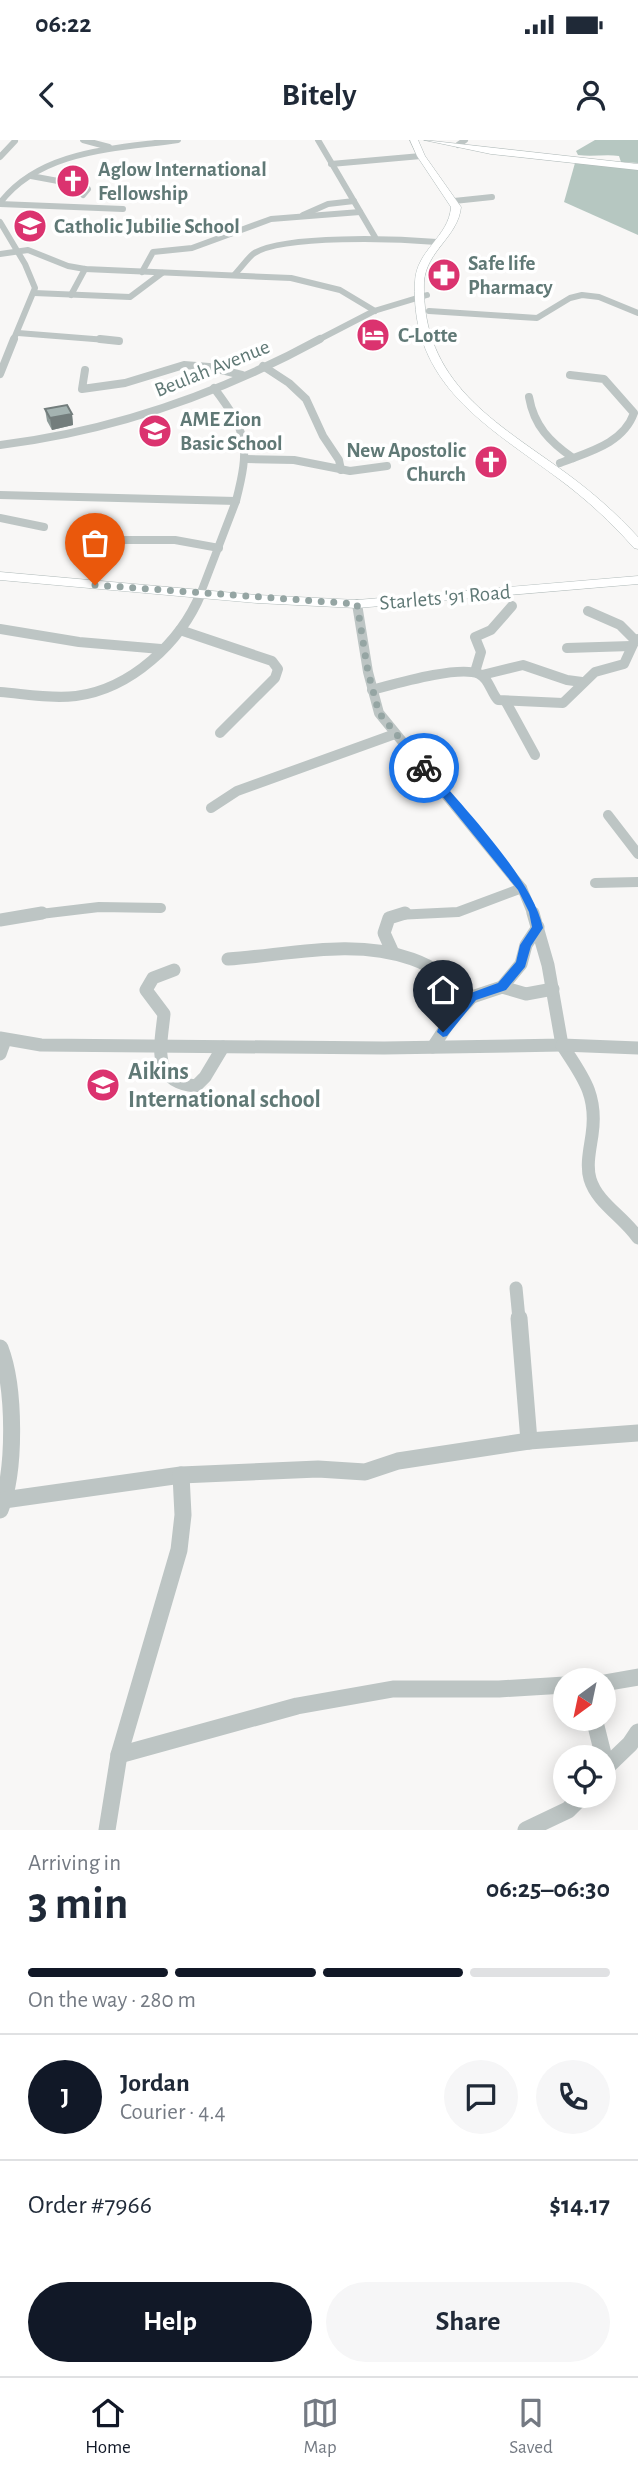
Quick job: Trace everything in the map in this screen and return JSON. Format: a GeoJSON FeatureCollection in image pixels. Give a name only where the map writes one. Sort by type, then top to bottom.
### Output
{"type":"FeatureCollection","features":[{"type":"Feature","properties":{"kind":"street"},"geometry":{"type":"LineString","coordinates":[[0,204],[31,176],[58,160],[101,148],[112,149],[178,140]]}},
{"type":"Feature","properties":{"kind":"street"},"geometry":{"type":"LineString","coordinates":[[318,140],[375,237]]}},
{"type":"Feature","properties":{"kind":"street"},"geometry":{"type":"LineString","coordinates":[[0,142],[16,141]]}},
{"type":"Feature","properties":{"kind":"street"},"geometry":{"type":"LineString","coordinates":[[0,157],[16,141]]}},
{"type":"Feature","properties":{"kind":"street"},"geometry":{"type":"LineString","coordinates":[[89,141],[101,148]]}},
{"type":"Feature","properties":{"kind":"street"},"geometry":{"type":"LineString","coordinates":[[331,164],[422,145],[461,143],[638,167]]}},
{"type":"Feature","properties":{"kind":"street"},"geometry":{"type":"LineString","coordinates":[[422,145],[454,201],[456,214],[422,266],[423,296],[433,357],[443,376],[465,404],[591,496],[638,545]]}},
{"type":"Feature","properties":{"kind":"street"},"geometry":{"type":"LineString","coordinates":[[31,176],[85,186],[88,189],[83,195]]}},
{"type":"Feature","properties":{"kind":"street"},"geometry":{"type":"LineString","coordinates":[[454,201],[492,197]]}},
{"type":"Feature","properties":{"kind":"street"},"geometry":{"type":"LineString","coordinates":[[303,215],[328,204],[354,201]]}},
{"type":"Feature","properties":{"kind":"street"},"geometry":{"type":"LineString","coordinates":[[0,204],[123,209]]}},
{"type":"Feature","properties":{"kind":"street"},"geometry":{"type":"LineString","coordinates":[[142,272],[153,252],[192,248],[260,222],[303,215],[332,216],[360,212]]}},
{"type":"Feature","properties":{"kind":"street"},"geometry":{"type":"LineString","coordinates":[[0,222],[34,283],[34,293],[0,374]]}},
{"type":"Feature","properties":{"kind":"street"},"geometry":{"type":"LineString","coordinates":[[235,275],[246,260],[266,249],[375,237],[437,243]]}},
{"type":"Feature","properties":{"kind":"street"},"geometry":{"type":"LineString","coordinates":[[0,254],[28,250],[68,266],[85,269],[271,276],[317,283],[346,293],[375,311]]}},
{"type":"Feature","properties":{"kind":"street"},"geometry":{"type":"LineString","coordinates":[[71,295],[85,269]]}},
{"type":"Feature","properties":{"kind":"street"},"geometry":{"type":"LineString","coordinates":[[34,293],[130,297],[162,273]]}},
{"type":"Feature","properties":{"kind":"street"},"geometry":{"type":"LineString","coordinates":[[429,311],[537,318],[547,316],[570,299],[581,295],[595,297],[638,313]]}},
{"type":"Feature","properties":{"kind":"street"},"geometry":{"type":"LineString","coordinates":[[423,296],[439,352],[446,367],[467,394],[500,425],[560,463],[636,523]]}},
{"type":"Feature","properties":{"kind":"street","name":"Beulah Avenue"},"geometry":{"type":"LineString","coordinates":[[0,445],[92,429],[214,388],[375,311],[423,296]]}},
{"type":"Feature","properties":{"kind":"street"},"geometry":{"type":"LineString","coordinates":[[18,333],[119,341]]}},
{"type":"Feature","properties":{"kind":"street"},"geometry":{"type":"LineString","coordinates":[[85,370],[82,389],[125,383],[184,365],[209,367],[242,375]]}},
{"type":"Feature","properties":{"kind":"street"},"geometry":{"type":"LineString","coordinates":[[263,366],[289,383],[306,400],[323,436],[340,460],[341,470]]}},
{"type":"Feature","properties":{"kind":"street"},"geometry":{"type":"LineString","coordinates":[[560,463],[621,434],[633,421],[634,414],[604,379],[570,376]]}},
{"type":"Feature","properties":{"kind":"street"},"geometry":{"type":"LineString","coordinates":[[0,692],[61,696],[87,694],[123,680],[161,649],[192,615],[236,501],[247,459],[241,426],[214,388]]}},
{"type":"Feature","properties":{"kind":"street"},"geometry":{"type":"LineString","coordinates":[[529,397],[533,418],[543,434],[573,458]]}},
{"type":"Feature","properties":{"kind":"street"},"geometry":{"type":"LineString","coordinates":[[247,459],[294,460],[341,470],[387,466]]}},
{"type":"Feature","properties":{"kind":"street"},"geometry":{"type":"LineString","coordinates":[[0,495],[236,501]]}},
{"type":"Feature","properties":{"kind":"street"},"geometry":{"type":"LineString","coordinates":[[0,518],[44,527]]}},
{"type":"Feature","properties":{"kind":"street"},"geometry":{"type":"LineString","coordinates":[[88,556],[91,547],[102,540],[174,540],[219,548]]}},
{"type":"Feature","properties":{"kind":"street","name":"Starlets '91 Road"},"geometry":{"type":"LineString","coordinates":[[1,579],[357,604],[637,581]]}},
{"type":"Feature","properties":{"kind":"street"},"geometry":{"type":"LineString","coordinates":[[357,604],[379,713],[522,888],[534,912],[554,989],[562,1045],[587,1086],[594,1108],[590,1178],[607,1204],[629,1223],[638,1238]]}},
{"type":"Feature","properties":{"kind":"street"},"geometry":{"type":"LineString","coordinates":[[512,606],[491,630],[475,637],[481,652],[478,673],[493,696],[506,702],[563,703],[582,682],[601,669],[621,666],[635,641]]}},
{"type":"Feature","properties":{"kind":"street"},"geometry":{"type":"LineString","coordinates":[[588,611],[620,625],[635,641]]}},
{"type":"Feature","properties":{"kind":"street"},"geometry":{"type":"LineString","coordinates":[[0,629],[79,642],[161,649]]}},
{"type":"Feature","properties":{"kind":"street"},"geometry":{"type":"LineString","coordinates":[[180,630],[272,661],[278,669],[275,678],[220,733]]}},
{"type":"Feature","properties":{"kind":"street"},"geometry":{"type":"LineString","coordinates":[[567,648],[581,649],[635,641]]}},
{"type":"Feature","properties":{"kind":"street"},"geometry":{"type":"LineString","coordinates":[[373,690],[442,674],[478,673],[523,665],[567,680],[582,682]]}},
{"type":"Feature","properties":{"kind":"street"},"geometry":{"type":"LineString","coordinates":[[506,702],[535,755]]}},
{"type":"Feature","properties":{"kind":"street"},"geometry":{"type":"LineString","coordinates":[[211,808],[237,791],[395,734]]}},
{"type":"Feature","properties":{"kind":"street"},"geometry":{"type":"LineString","coordinates":[[608,815],[638,854]]}},
{"type":"Feature","properties":{"kind":"street"},"geometry":{"type":"LineString","coordinates":[[595,883],[638,882]]}},
{"type":"Feature","properties":{"kind":"street"},"geometry":{"type":"LineString","coordinates":[[393,953],[384,933],[389,918],[400,913],[458,912],[522,888]]}},
{"type":"Feature","properties":{"kind":"street"},"geometry":{"type":"LineString","coordinates":[[0,920],[89,905],[119,904],[161,908]]}},
{"type":"Feature","properties":{"kind":"street"},"geometry":{"type":"LineString","coordinates":[[433,1046],[472,997],[502,987],[521,964],[526,945],[538,928]]}},
{"type":"Feature","properties":{"kind":"street"},"geometry":{"type":"LineString","coordinates":[[228,959],[343,948],[393,953],[418,960],[452,978],[472,997]]}},
{"type":"Feature","properties":{"kind":"street"},"geometry":{"type":"LineString","coordinates":[[174,970],[159,973],[148,983],[146,990],[164,1014],[159,1046],[168,1073],[183,1086],[197,1086],[223,1047]]}},
{"type":"Feature","properties":{"kind":"street"},"geometry":{"type":"LineString","coordinates":[[502,987],[526,993],[554,989]]}},
{"type":"Feature","properties":{"kind":"street"},"geometry":{"type":"LineString","coordinates":[[0,1054],[3,1039],[41,1045],[562,1045],[638,1048]]}},
{"type":"Feature","properties":{"kind":"street"},"geometry":{"type":"LineString","coordinates":[[516,1287],[529,1441]]}},
{"type":"Feature","properties":{"kind":"street"},"geometry":{"type":"LineString","coordinates":[[0,1348],[5,1358],[12,1413],[2,1505],[181,1475],[318,1469],[365,1472],[398,1461],[529,1441],[638,1433]]}},
{"type":"Feature","properties":{"kind":"street"},"geometry":{"type":"LineString","coordinates":[[107,1830],[119,1755],[178,1550],[183,1515],[181,1475]]}},
{"type":"Feature","properties":{"kind":"street"},"geometry":{"type":"LineString","coordinates":[[616,1681],[638,1677]]}},
{"type":"Feature","properties":{"kind":"street"},"geometry":{"type":"LineString","coordinates":[[119,1755],[297,1706],[393,1689],[499,1689],[553,1686]]}},
{"type":"Feature","properties":{"kind":"street"},"geometry":{"type":"LineString","coordinates":[[616,1757],[638,1732]]}},
{"type":"Feature","properties":{"kind":"street"},"geometry":{"type":"LineString","coordinates":[[526,1830],[571,1808]]}},
{"type":"Feature","properties":{"kind":"shaded area"},"geometry":{"type":"Polygon","coordinates":[[[595,140],[638,140],[638,163],[621,162],[619,156],[578,155],[576,151],[595,140]]]}},
{"type":"Feature","properties":{"kind":"shaded area"},"geometry":{"type":"Polygon","coordinates":[[[575,163],[638,169],[638,235],[564,202],[575,163]]]}},
{"type":"Feature","properties":{"kind":"building"},"geometry":{"type":"Polygon","coordinates":[[[67,405],[72,414],[50,418],[45,409],[67,405]]]}},
{"type":"Feature","properties":{"kind":"way so far"},"geometry":{"type":"LineString","coordinates":[[95,585],[312,603],[357,604],[368,672],[379,713],[424,768]]}},
{"type":"Feature","properties":{"kind":"place","name":"Aglow International Fellowship"},"geometry":{"type":"Point","coordinates":[73,181]}},
{"type":"Feature","properties":{"kind":"place","name":"Catholic Jubilie School"},"geometry":{"type":"Point","coordinates":[30,226]}},
{"type":"Feature","properties":{"kind":"place","name":"Safe life Pharmacy"},"geometry":{"type":"Point","coordinates":[444,275]}},
{"type":"Feature","properties":{"kind":"place","name":"C-Lotte"},"geometry":{"type":"Point","coordinates":[373,335]}},
{"type":"Feature","properties":{"kind":"place","name":"AME Zion Basic School"},"geometry":{"type":"Point","coordinates":[155,431]}},
{"type":"Feature","properties":{"kind":"place","name":"New Apostolic Church"},"geometry":{"type":"Point","coordinates":[491,462]}},
{"type":"Feature","properties":{"kind":"place","name":"Aikins International school"},"geometry":{"type":"Point","coordinates":[103,1085]}},
{"type":"Feature","properties":{"kind":"route"},"geometry":{"type":"LineString","coordinates":[[424,768],[522,888],[534,912],[538,928],[526,945],[521,964],[502,987],[472,997],[443,1032]]}}]}
